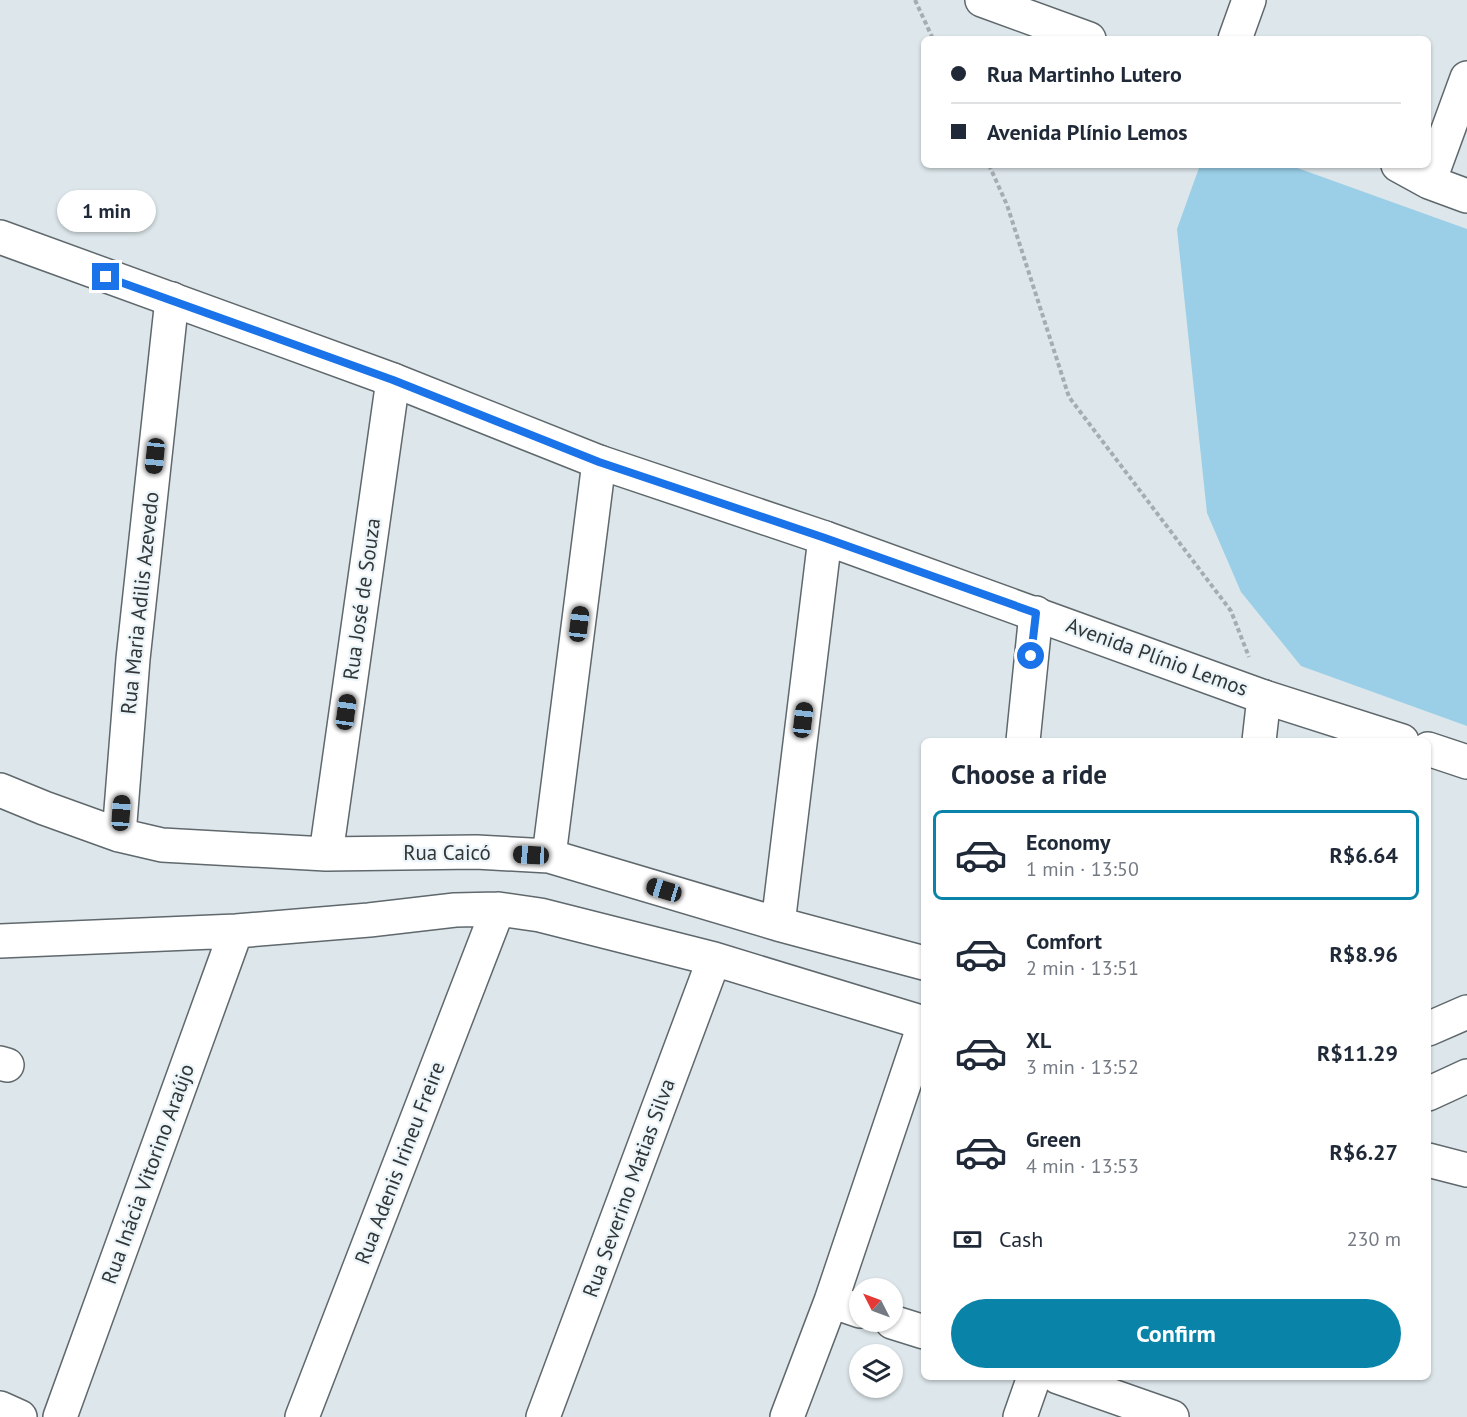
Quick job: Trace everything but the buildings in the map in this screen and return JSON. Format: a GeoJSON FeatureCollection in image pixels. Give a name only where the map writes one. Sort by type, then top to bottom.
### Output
{"type":"FeatureCollection","features":[{"type":"Feature","properties":{"kind":"street"},"geometry":{"type":"LineString","coordinates":[[1236,36],[1249,0]]}},
{"type":"Feature","properties":{"kind":"street"},"geometry":{"type":"LineString","coordinates":[[1000,3],[1082,36]]}},
{"type":"Feature","properties":{"kind":"street"},"geometry":{"type":"LineString","coordinates":[[1429,182],[1467,78]]}},
{"type":"Feature","properties":{"kind":"street"},"geometry":{"type":"LineString","coordinates":[[1403,168],[1429,182],[1467,196]]}},
{"type":"Feature","properties":{"kind":"street","name":"Avenida Plínio Lemos"},"geometry":{"type":"LineString","coordinates":[[0,237],[393,380],[599,462],[825,538],[1264,697],[1393,738]]}},
{"type":"Feature","properties":{"kind":"street","name":"Rua Maria Adilis Azevedo"},"geometry":{"type":"LineString","coordinates":[[119,836],[133,659],[172,299]]}},
{"type":"Feature","properties":{"kind":"street","name":"Rua José de Souza"},"geometry":{"type":"LineString","coordinates":[[326,855],[393,380]]}},
{"type":"Feature","properties":{"kind":"street"},"geometry":{"type":"LineString","coordinates":[[549,856],[599,462]]}},
{"type":"Feature","properties":{"kind":"street"},"geometry":{"type":"LineString","coordinates":[[778,924],[825,538]]}},
{"type":"Feature","properties":{"kind":"street"},"geometry":{"type":"LineString","coordinates":[[1023,738],[1036,613]]}},
{"type":"Feature","properties":{"kind":"street"},"geometry":{"type":"LineString","coordinates":[[1259,738],[1264,697]]}},
{"type":"Feature","properties":{"kind":"street"},"geometry":{"type":"LineString","coordinates":[[1431,750],[1467,762]]}},
{"type":"Feature","properties":{"kind":"street","name":"Rua Caicó"},"geometry":{"type":"LineString","coordinates":[[0,790],[119,836],[162,844],[326,855],[476,852],[549,856],[778,924],[921,962]]}},
{"type":"Feature","properties":{"kind":"street"},"geometry":{"type":"LineString","coordinates":[[0,941],[236,931],[455,910],[498,909],[540,915],[714,959],[921,1023]]}},
{"type":"Feature","properties":{"kind":"street","name":"Rua Adenis Irineu Freire"},"geometry":{"type":"LineString","coordinates":[[302,1417],[498,909]]}},
{"type":"Feature","properties":{"kind":"street","name":"Rua Inácia Vitorino Araújo"},"geometry":{"type":"LineString","coordinates":[[60,1417],[236,931]]}},
{"type":"Feature","properties":{"kind":"street","name":"Rua Severino Matias Silva"},"geometry":{"type":"LineString","coordinates":[[543,1417],[714,959]]}},
{"type":"Feature","properties":{"kind":"street"},"geometry":{"type":"LineString","coordinates":[[1431,1028],[1467,1012]]}},
{"type":"Feature","properties":{"kind":"street"},"geometry":{"type":"LineString","coordinates":[[787,1417],[845,1306],[921,1035]]}},
{"type":"Feature","properties":{"kind":"street"},"geometry":{"type":"LineString","coordinates":[[1431,1093],[1467,1076]]}},
{"type":"Feature","properties":{"kind":"street"},"geometry":{"type":"LineString","coordinates":[[1431,1161],[1467,1170]]}},
{"type":"Feature","properties":{"kind":"street"},"geometry":{"type":"LineString","coordinates":[[903,1325],[921,1331]]}},
{"type":"Feature","properties":{"kind":"street"},"geometry":{"type":"LineString","coordinates":[[1020,1417],[1033,1380]]}},
{"type":"Feature","properties":{"kind":"street"},"geometry":{"type":"LineString","coordinates":[[1067,1380],[1172,1417]]}},
{"type":"Feature","properties":{"kind":"street"},"geometry":{"type":"LineString","coordinates":[[0,1408],[20,1417]]}},
{"type":"Feature","properties":{"kind":"path"},"geometry":{"type":"LineString","coordinates":[[915,0],[932,36]]}},
{"type":"Feature","properties":{"kind":"path"},"geometry":{"type":"LineString","coordinates":[[990,168],[1007,206],[1068,397],[1231,611],[1264,697]]}},
{"type":"Feature","properties":{"kind":"shaded area"},"geometry":{"type":"Polygon","coordinates":[[[1199,168],[1297,168],[1467,229],[1467,726],[1301,666],[1241,592],[1207,513],[1177,229],[1199,168]]]}},
{"type":"Feature","properties":{"kind":"route"},"geometry":{"type":"LineString","coordinates":[[106,277],[393,380],[599,462],[825,538],[1036,613],[1031,656]]}}]}
